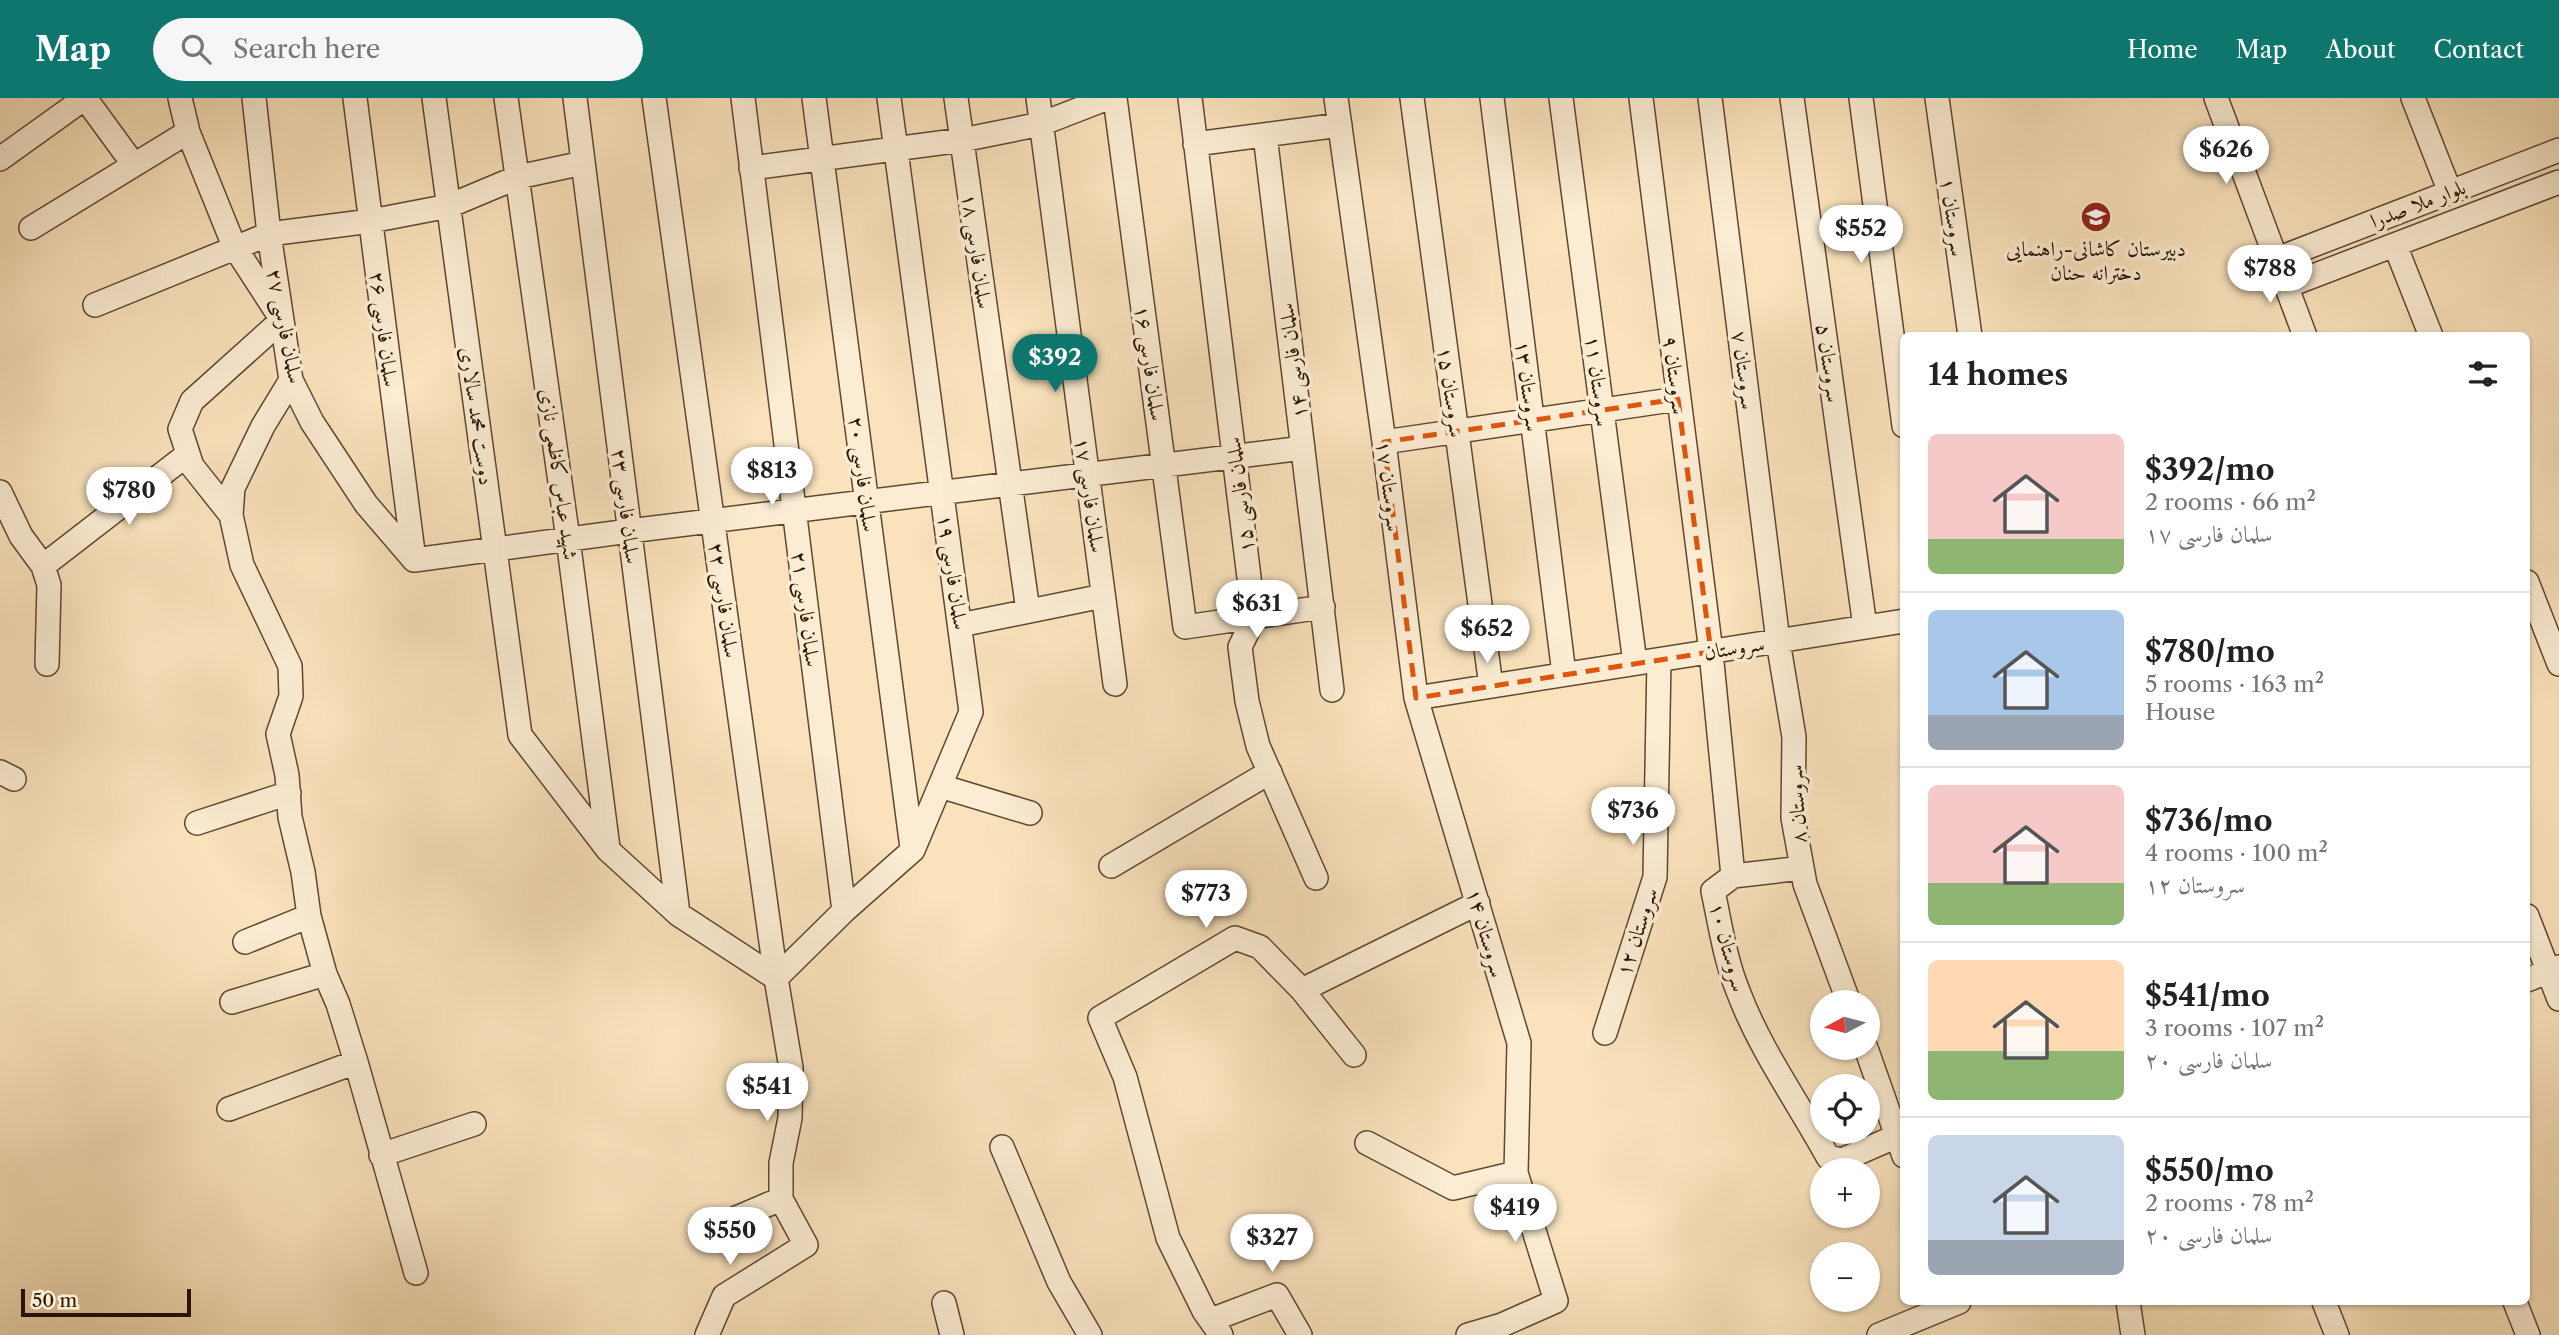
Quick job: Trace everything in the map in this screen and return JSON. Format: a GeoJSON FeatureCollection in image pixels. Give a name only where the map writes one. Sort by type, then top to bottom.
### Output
{"type":"FeatureCollection","features":[{"type":"Feature","properties":{"kind":"street"},"geometry":{"type":"LineString","coordinates":[[0,159],[85,98],[134,165]]}},
{"type":"Feature","properties":{"kind":"street"},"geometry":{"type":"LineString","coordinates":[[180,98],[188,132],[234,246],[282,320],[192,401],[180,429],[192,466],[231,515]]}},
{"type":"Feature","properties":{"kind":"street","name":"سلمان فارسی ۲۷"},"geometry":{"type":"LineString","coordinates":[[254,98],[269,234],[291,380],[313,422],[366,504],[414,560]]}},
{"type":"Feature","properties":{"kind":"street","name":"سلمان فارسی ۲۶"},"geometry":{"type":"LineString","coordinates":[[355,98],[414,560]]}},
{"type":"Feature","properties":{"kind":"street","name":"دوست محمد سالاری"},"geometry":{"type":"LineString","coordinates":[[434,98],[520,735],[608,850]]}},
{"type":"Feature","properties":{"kind":"street","name":"شهید عباس کاظمی نازی"},"geometry":{"type":"LineString","coordinates":[[506,98],[568,539],[608,850]]}},
{"type":"Feature","properties":{"kind":"street","name":"سلمان فارسی ۲۳"},"geometry":{"type":"LineString","coordinates":[[575,98],[678,914]]}},
{"type":"Feature","properties":{"kind":"street","name":"سلمان فارسی ۲۲"},"geometry":{"type":"LineString","coordinates":[[654,98],[776,978]]}},
{"type":"Feature","properties":{"kind":"street","name":"سلمان فارسی ۲۱"},"geometry":{"type":"LineString","coordinates":[[743,98],[844,911]]}},
{"type":"Feature","properties":{"kind":"street","name":"سلمان فارسی ۲۰"},"geometry":{"type":"LineString","coordinates":[[814,98],[913,850]]}},
{"type":"Feature","properties":{"kind":"street","name":"سلمان فارسی ۱۹"},"geometry":{"type":"LineString","coordinates":[[776,978],[844,911],[913,850],[971,712],[889,98]]}},
{"type":"Feature","properties":{"kind":"street","name":"سلمان فارسی ۱۸"},"geometry":{"type":"LineString","coordinates":[[956,98],[1028,611]]}},
{"type":"Feature","properties":{"kind":"street","name":"سلمان فارسی ۱۷"},"geometry":{"type":"LineString","coordinates":[[1038,98],[1115,684]]}},
{"type":"Feature","properties":{"kind":"street"},"geometry":{"type":"LineString","coordinates":[[751,168],[962,140],[1041,124],[1108,98]]}},
{"type":"Feature","properties":{"kind":"street","name":"سلمان فارسی ۱۶"},"geometry":{"type":"LineString","coordinates":[[1115,98],[1185,627],[1254,618]]}},
{"type":"Feature","properties":{"kind":"street","name":"سلمان فارسی ۱۵"},"geometry":{"type":"LineString","coordinates":[[1190,98],[1254,618],[1240,647],[1247,701],[1258,746],[1316,878]]}},
{"type":"Feature","properties":{"kind":"street"},"geometry":{"type":"LineString","coordinates":[[1195,144],[1340,125],[1336,98]]}},
{"type":"Feature","properties":{"kind":"street","name":"سروستان ۱۵"},"geometry":{"type":"LineString","coordinates":[[1412,98],[1491,686]]}},
{"type":"Feature","properties":{"kind":"street","name":"سروستان ۱۳"},"geometry":{"type":"LineString","coordinates":[[1492,98],[1564,674]]}},
{"type":"Feature","properties":{"kind":"street","name":"سروستان ۱۱"},"geometry":{"type":"LineString","coordinates":[[1561,98],[1635,663]]}},
{"type":"Feature","properties":{"kind":"street","name":"سروستان ۹"},"geometry":{"type":"LineString","coordinates":[[1641,98],[1711,652]]}},
{"type":"Feature","properties":{"kind":"street","name":"سروستان ۷"},"geometry":{"type":"LineString","coordinates":[[1710,98],[1778,641]]}},
{"type":"Feature","properties":{"kind":"street","name":"سروستان ۵"},"geometry":{"type":"LineString","coordinates":[[1792,98],[1865,627]]}},
{"type":"Feature","properties":{"kind":"street"},"geometry":{"type":"LineString","coordinates":[[1861,98],[1900,395]]}},
{"type":"Feature","properties":{"kind":"street","name":"سروستان ۱"},"geometry":{"type":"LineString","coordinates":[[1937,98],[1969,332]]}},
{"type":"Feature","properties":{"kind":"street"},"geometry":{"type":"LineString","coordinates":[[2216,98],[2304,332]]}},
{"type":"Feature","properties":{"kind":"street"},"geometry":{"type":"LineString","coordinates":[[2413,98],[2450,192]]}},
{"type":"Feature","properties":{"kind":"street","name":"سروستان ۱۷"},"geometry":{"type":"LineString","coordinates":[[1340,125],[1416,698]]}},
{"type":"Feature","properties":{"kind":"street"},"geometry":{"type":"LineString","coordinates":[[32,228],[188,132]]}},
{"type":"Feature","properties":{"kind":"street","name":"سلمان فارسی ۱۴"},"geometry":{"type":"LineString","coordinates":[[1265,135],[1332,690]]}},
{"type":"Feature","properties":{"kind":"street","name":"بلوار ملا صدرا"},"geometry":{"type":"LineString","coordinates":[[2277,259],[2559,150]]}},
{"type":"Feature","properties":{"kind":"street"},"geometry":{"type":"LineString","coordinates":[[95,305],[234,246],[269,234],[370,221],[449,206],[518,177],[583,163]]}},
{"type":"Feature","properties":{"kind":"street","name":"بلوار ملا صدرا"},"geometry":{"type":"LineString","coordinates":[[2287,286],[2559,182]]}},
{"type":"Feature","properties":{"kind":"street"},"geometry":{"type":"LineString","coordinates":[[2395,245],[2429,332]]}},
{"type":"Feature","properties":{"kind":"street"},"geometry":{"type":"LineString","coordinates":[[291,380],[263,426],[233,488],[231,515],[242,565],[290,666],[291,696],[278,734],[287,775],[290,817],[303,872],[309,916],[356,1062],[416,1273]]}},
{"type":"Feature","properties":{"kind":"street"},"geometry":{"type":"LineString","coordinates":[[1384,442],[1678,399]]}},
{"type":"Feature","properties":{"kind":"street"},"geometry":{"type":"LineString","coordinates":[[414,560],[1303,448]]}},
{"type":"Feature","properties":{"kind":"street"},"geometry":{"type":"LineString","coordinates":[[43,566],[188,454]]}},
{"type":"Feature","properties":{"kind":"street"},"geometry":{"type":"LineString","coordinates":[[0,492],[21,536],[43,566],[48,585],[47,664]]}},
{"type":"Feature","properties":{"kind":"street"},"geometry":{"type":"LineString","coordinates":[[2530,590],[2559,664]]}},
{"type":"Feature","properties":{"kind":"street"},"geometry":{"type":"LineString","coordinates":[[960,625],[1103,596]]}},
{"type":"Feature","properties":{"kind":"street"},"geometry":{"type":"LineString","coordinates":[[1254,618],[1323,607]]}},
{"type":"Feature","properties":{"kind":"street","name":"سروستان"},"geometry":{"type":"LineString","coordinates":[[1564,674],[1865,627],[1900,628]]}},
{"type":"Feature","properties":{"kind":"street","name":"سروستان ۸"},"geometry":{"type":"LineString","coordinates":[[1778,641],[1794,737],[1793,818],[1805,884],[1844,990]]}},
{"type":"Feature","properties":{"kind":"street","name":"سروستان ۱۰"},"geometry":{"type":"LineString","coordinates":[[1711,652],[1733,876],[1713,891],[1737,990],[1777,1071],[1807,1117],[1828,1157],[1842,1160],[1900,1146]]}},
{"type":"Feature","properties":{"kind":"street","name":"سروستان ۱۲"},"geometry":{"type":"LineString","coordinates":[[1605,1033],[1655,877],[1659,660]]}},
{"type":"Feature","properties":{"kind":"street"},"geometry":{"type":"LineString","coordinates":[[1416,698],[1564,674]]}},
{"type":"Feature","properties":{"kind":"street","name":"سروستان ۱۴"},"geometry":{"type":"LineString","coordinates":[[1416,698],[1519,1043],[1516,1173],[1556,1301],[1504,1330]]}},
{"type":"Feature","properties":{"kind":"street"},"geometry":{"type":"LineString","coordinates":[[1111,866],[1270,772]]}},
{"type":"Feature","properties":{"kind":"street"},"geometry":{"type":"LineString","coordinates":[[940,786],[1030,813]]}},
{"type":"Feature","properties":{"kind":"street"},"geometry":{"type":"LineString","coordinates":[[197,823],[289,793]]}},
{"type":"Feature","properties":{"kind":"street"},"geometry":{"type":"LineString","coordinates":[[608,850],[678,914],[776,978],[791,1068],[790,1118],[781,1163],[781,1199],[806,1245],[724,1296],[708,1335]]}},
{"type":"Feature","properties":{"kind":"street"},"geometry":{"type":"LineString","coordinates":[[1733,876],[1802,868]]}},
{"type":"Feature","properties":{"kind":"street"},"geometry":{"type":"LineString","coordinates":[[1302,990],[1478,902]]}},
{"type":"Feature","properties":{"kind":"street"},"geometry":{"type":"LineString","coordinates":[[245,942],[309,916]]}},
{"type":"Feature","properties":{"kind":"street"},"geometry":{"type":"LineString","coordinates":[[2530,926],[2545,973],[2559,999]]}},
{"type":"Feature","properties":{"kind":"street"},"geometry":{"type":"LineString","coordinates":[[1300,1335],[1277,1295],[1216,1328],[1168,1238],[1125,1077],[1100,1018],[1235,938],[1260,947],[1302,990],[1354,1055]]}},
{"type":"Feature","properties":{"kind":"street"},"geometry":{"type":"LineString","coordinates":[[232,1002],[326,974]]}},
{"type":"Feature","properties":{"kind":"street"},"geometry":{"type":"LineString","coordinates":[[1870,1060],[1900,1143]]}},
{"type":"Feature","properties":{"kind":"street"},"geometry":{"type":"LineString","coordinates":[[229,1109],[356,1062]]}},
{"type":"Feature","properties":{"kind":"street"},"geometry":{"type":"LineString","coordinates":[[381,1155],[474,1124]]}},
{"type":"Feature","properties":{"kind":"street"},"geometry":{"type":"LineString","coordinates":[[1367,1143],[1453,1188],[1516,1173]]}},
{"type":"Feature","properties":{"kind":"street"},"geometry":{"type":"LineString","coordinates":[[1002,1147],[1059,1282],[1090,1335]]}},
{"type":"Feature","properties":{"kind":"street"},"geometry":{"type":"LineString","coordinates":[[706,1231],[781,1199]]}},
{"type":"Feature","properties":{"kind":"street"},"geometry":{"type":"LineString","coordinates":[[944,1303],[952,1335]]}},
{"type":"Feature","properties":{"kind":"street"},"geometry":{"type":"LineString","coordinates":[[1879,1335],[1950,1305]]}},
{"type":"Feature","properties":{"kind":"street"},"geometry":{"type":"LineString","coordinates":[[2128,1305],[2133,1335]]}},
{"type":"Feature","properties":{"kind":"street"},"geometry":{"type":"LineString","coordinates":[[2325,1305],[2337,1335]]}},
{"type":"Feature","properties":{"kind":"street"},"geometry":{"type":"LineString","coordinates":[[2516,1305],[2528,1335]]}},
{"type":"Feature","properties":{"kind":"street"},"geometry":{"type":"LineString","coordinates":[[1468,1335],[1504,1330]]}},
{"type":"Feature","properties":{"kind":"highlighted area"},"geometry":{"type":"Polygon","coordinates":[[[1678,399],[1711,652],[1416,698],[1384,442],[1678,399]]]}},
{"type":"Feature","properties":{"kind":"place","name":"دبیرستان کاشانی-راهنمایی دخترانه حنان"},"geometry":{"type":"Point","coordinates":[2096,217]}}]}
